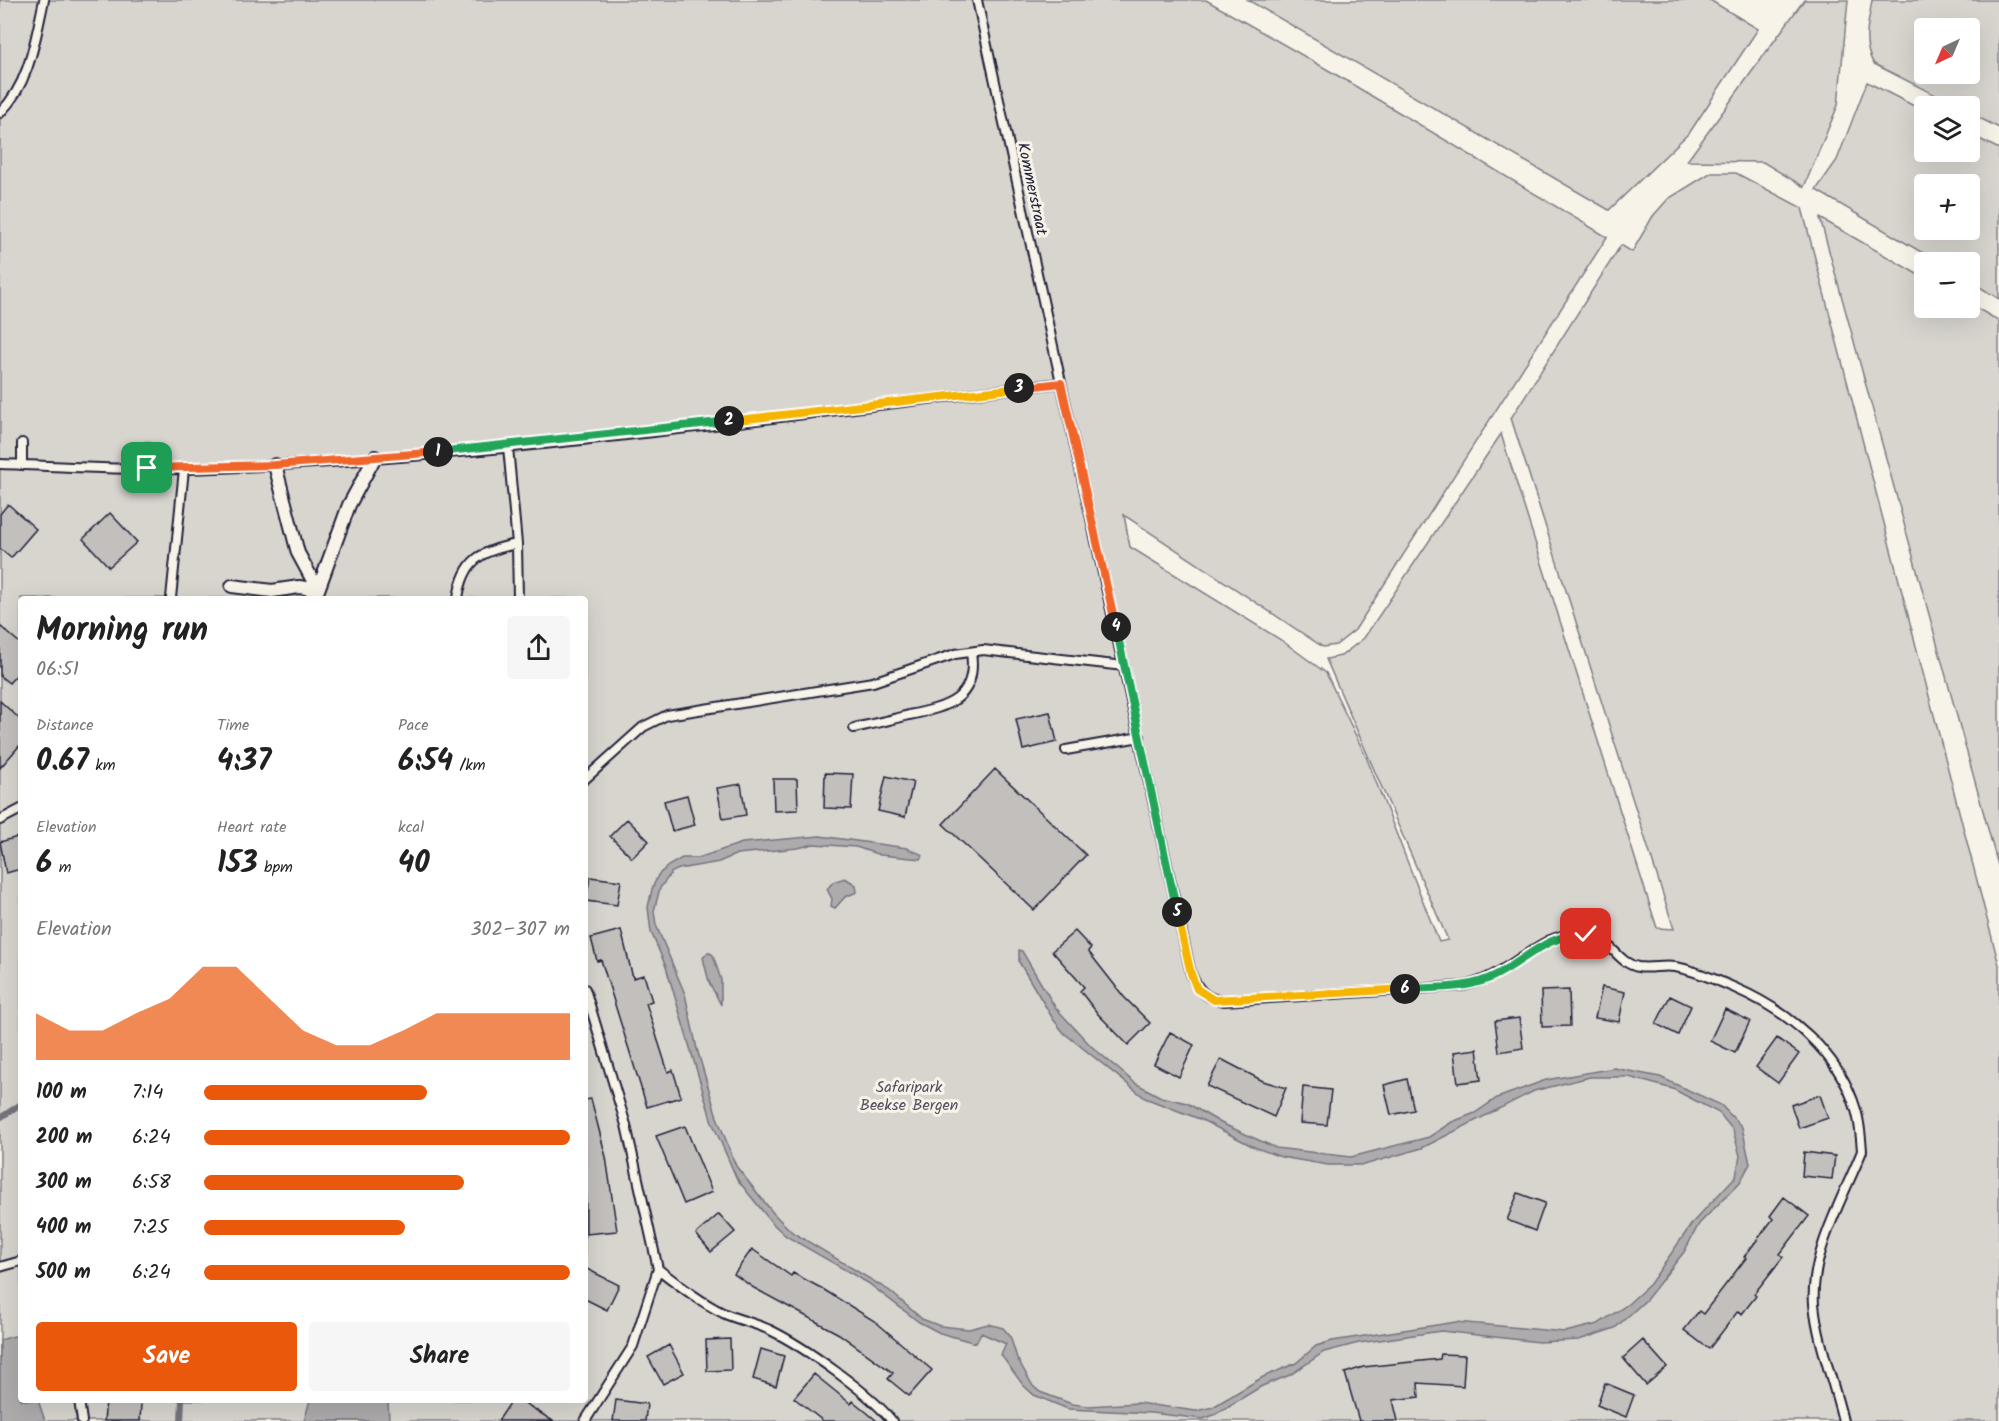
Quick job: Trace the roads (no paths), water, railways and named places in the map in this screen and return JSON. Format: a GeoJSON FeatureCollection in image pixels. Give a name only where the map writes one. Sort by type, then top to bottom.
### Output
{"type":"FeatureCollection","features":[{"type":"Feature","properties":{"kind":"street"},"geometry":{"type":"LineString","coordinates":[[318,590],[349,505],[375,458]]}},
{"type":"Feature","properties":{"kind":"street"},"geometry":{"type":"LineString","coordinates":[[275,465],[298,553],[318,590]]}},
{"type":"Feature","properties":{"kind":"street"},"geometry":{"type":"LineString","coordinates":[[232,586],[272,591],[299,587],[318,590]]}},
{"type":"Feature","properties":{"kind":"lane"},"geometry":{"type":"LineString","coordinates":[[0,113],[13,100],[22,84],[44,0]]}},
{"type":"Feature","properties":{"kind":"lane","name":"Kommerstraat"},"geometry":{"type":"LineString","coordinates":[[977,0],[1191,974],[1197,989],[1214,1000],[1474,984],[1495,976],[1551,940],[1566,934],[1586,934],[1608,942],[1624,960],[1637,967],[1675,967],[1746,993],[1790,1018],[1820,1047],[1830,1061],[1856,1110],[1862,1151],[1822,1248],[1816,1269],[1814,1303],[1843,1421]]}},
{"type":"Feature","properties":{"kind":"lane"},"geometry":{"type":"LineString","coordinates":[[0,464],[184,469],[375,458],[508,447],[1061,383]]}},
{"type":"Feature","properties":{"kind":"lane"},"geometry":{"type":"LineString","coordinates":[[22,443],[22,465]]}},
{"type":"Feature","properties":{"kind":"lane"},"geometry":{"type":"LineString","coordinates":[[147,447],[147,468]]}},
{"type":"Feature","properties":{"kind":"lane"},"geometry":{"type":"LineString","coordinates":[[508,447],[517,544],[518,596]]}},
{"type":"Feature","properties":{"kind":"lane"},"geometry":{"type":"LineString","coordinates":[[171,596],[184,469]]}},
{"type":"Feature","properties":{"kind":"lane"},"geometry":{"type":"LineString","coordinates":[[458,596],[460,585],[471,562],[491,549],[517,544]]}},
{"type":"Feature","properties":{"kind":"lane"},"geometry":{"type":"LineString","coordinates":[[588,776],[643,727],[667,715],[873,682],[956,654],[997,650],[1124,666]]}},
{"type":"Feature","properties":{"kind":"lane"},"geometry":{"type":"LineString","coordinates":[[854,728],[944,708],[968,687],[973,669],[970,652]]}},
{"type":"Feature","properties":{"kind":"lane"},"geometry":{"type":"LineString","coordinates":[[1066,750],[1140,737]]}},
{"type":"Feature","properties":{"kind":"lane"},"geometry":{"type":"LineString","coordinates":[[0,820],[18,811]]}},
{"type":"Feature","properties":{"kind":"lane"},"geometry":{"type":"LineString","coordinates":[[585,1421],[633,1347],[658,1269],[626,1125],[588,999]]}},
{"type":"Feature","properties":{"kind":"lane"},"geometry":{"type":"LineString","coordinates":[[0,1267],[18,1262]]}},
{"type":"Feature","properties":{"kind":"lane"},"geometry":{"type":"LineString","coordinates":[[658,1269],[691,1294],[724,1313],[770,1330],[801,1348],[882,1408],[892,1421]]}},
{"type":"Feature","properties":{"kind":"lane"},"geometry":{"type":"LineString","coordinates":[[79,1403],[82,1421]]}},
{"type":"Feature","properties":{"kind":"waterway"},"geometry":{"type":"LineString","coordinates":[[0,1118],[18,1106]]}},
{"type":"Feature","properties":{"kind":"waterway"},"geometry":{"type":"LineString","coordinates":[[181,1421],[182,1403]]}},
{"type":"Feature","properties":{"kind":"park label","name":"Safaripark Beekse Bergen"},"geometry":{"type":"Point","coordinates":[909,1096]}}]}
